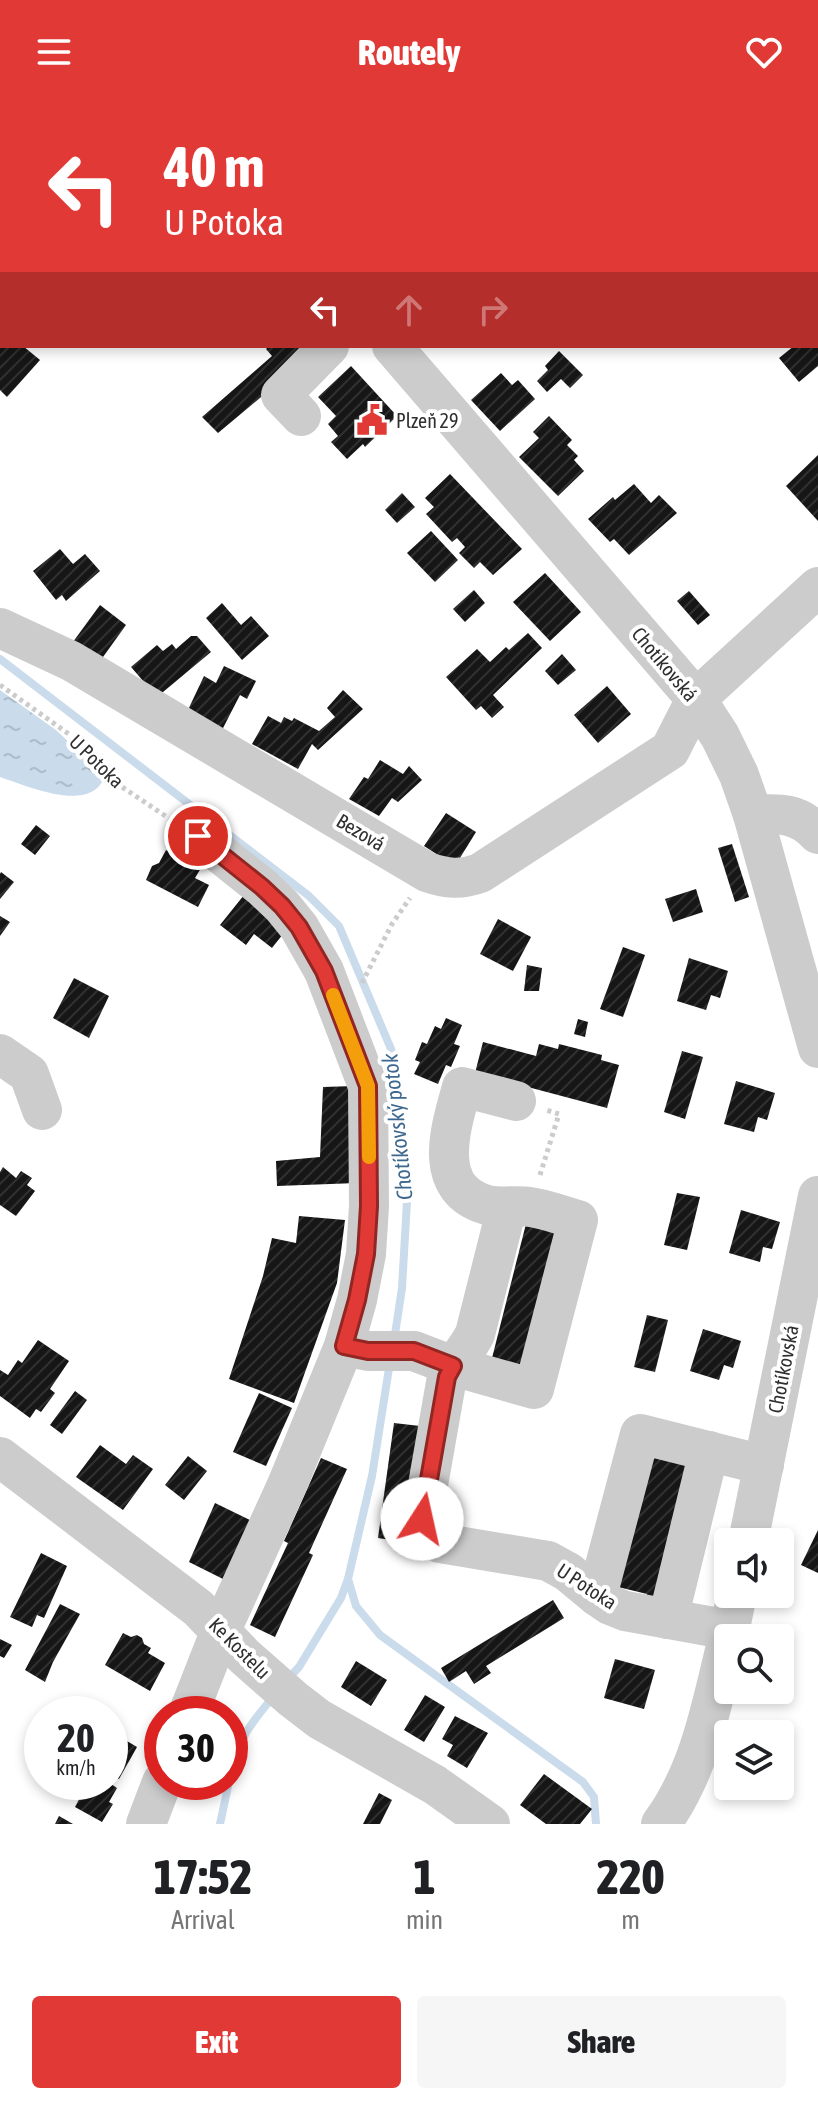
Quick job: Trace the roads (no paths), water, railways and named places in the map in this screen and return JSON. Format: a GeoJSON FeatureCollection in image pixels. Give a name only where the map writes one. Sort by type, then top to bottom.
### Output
{"type":"FeatureCollection","features":[{"type":"Feature","properties":{"kind":"street"},"geometry":{"type":"LineString","coordinates":[[301,416],[281,395],[327,348]]}},
{"type":"Feature","properties":{"kind":"street","name":"Chotíkovská"},"geometry":{"type":"LineString","coordinates":[[394,348],[696,699],[720,736],[739,775],[753,815],[818,1048]]}},
{"type":"Feature","properties":{"kind":"street"},"geometry":{"type":"LineString","coordinates":[[696,699],[818,587]]}},
{"type":"Feature","properties":{"kind":"street","name":"Bezová"},"geometry":{"type":"LineString","coordinates":[[0,628],[71,661],[427,872],[456,879],[480,873],[670,750],[696,699]]}},
{"type":"Feature","properties":{"kind":"street"},"geometry":{"type":"LineString","coordinates":[[753,815],[788,814],[810,825],[818,834]]}},
{"type":"Feature","properties":{"kind":"street"},"geometry":{"type":"LineString","coordinates":[[195,1696],[221,1630],[298,1459],[356,1349],[357,1300],[366,1254],[369,1206],[368,1086],[324,971],[299,927],[282,906],[198,836]]}},
{"type":"Feature","properties":{"kind":"street"},"geometry":{"type":"LineString","coordinates":[[0,1054],[29,1074],[42,1110]]}},
{"type":"Feature","properties":{"kind":"street"},"geometry":{"type":"LineString","coordinates":[[356,1349],[414,1351],[453,1366],[534,1389],[578,1220],[519,1207],[486,1204],[469,1197],[461,1190],[449,1166],[450,1129],[462,1087],[516,1101]]}},
{"type":"Feature","properties":{"kind":"street","name":"Chotíkovská"},"geometry":{"type":"LineString","coordinates":[[751,1528],[818,1196]]}},
{"type":"Feature","properties":{"kind":"street","name":"U Potoka"},"geometry":{"type":"LineString","coordinates":[[519,1207],[475,1334],[447,1377],[422,1519],[425,1529],[440,1543],[548,1561],[568,1572],[610,1605],[625,1611],[720,1624]]}},
{"type":"Feature","properties":{"kind":"street"},"geometry":{"type":"LineString","coordinates":[[597,1596],[640,1434],[764,1465]]}},
{"type":"Feature","properties":{"kind":"street"},"geometry":{"type":"LineString","coordinates":[[668,1619],[709,1451]]}},
{"type":"Feature","properties":{"kind":"street","name":"Ke Kostelu"},"geometry":{"type":"LineString","coordinates":[[0,1457],[198,1608],[244,1656],[319,1719],[435,1785],[490,1824]]}},
{"type":"Feature","properties":{"kind":"street"},"geometry":{"type":"LineString","coordinates":[[661,1824],[693,1769],[714,1694]]}},
{"type":"Feature","properties":{"kind":"street"},"geometry":{"type":"LineString","coordinates":[[146,1824],[155,1800]]}},
{"type":"Feature","properties":{"kind":"water"},"geometry":{"type":"Polygon","coordinates":[[[0,690],[56,730],[105,776],[98,788],[73,796],[42,791],[0,777],[0,690]]]}},
{"type":"Feature","properties":{"kind":"waterway","name":"Chotíkovský potok"},"geometry":{"type":"LineString","coordinates":[[0,659],[309,896],[339,926],[394,1056],[408,1184],[402,1288],[394,1341]]}},
{"type":"Feature","properties":{"kind":"waterway","name":"Chotíkovský potok"},"geometry":{"type":"LineString","coordinates":[[288,1679],[299,1667],[341,1598],[348,1579],[372,1476],[390,1362]]}},
{"type":"Feature","properties":{"kind":"waterway"},"geometry":{"type":"LineString","coordinates":[[348,1579],[356,1606],[380,1635],[583,1782],[594,1797],[596,1824]]}},
{"type":"Feature","properties":{"kind":"waterway","name":"Chotíkovský potok"},"geometry":{"type":"LineString","coordinates":[[248,1731],[274,1696]]}},
{"type":"Feature","properties":{"kind":"waterway","name":"Chotíkovský potok"},"geometry":{"type":"LineString","coordinates":[[220,1824],[225,1800]]}},
{"type":"Feature","properties":{"kind":"place","name":"Plzeň 29"},"geometry":{"type":"Point","coordinates":[372,420]}}]}
